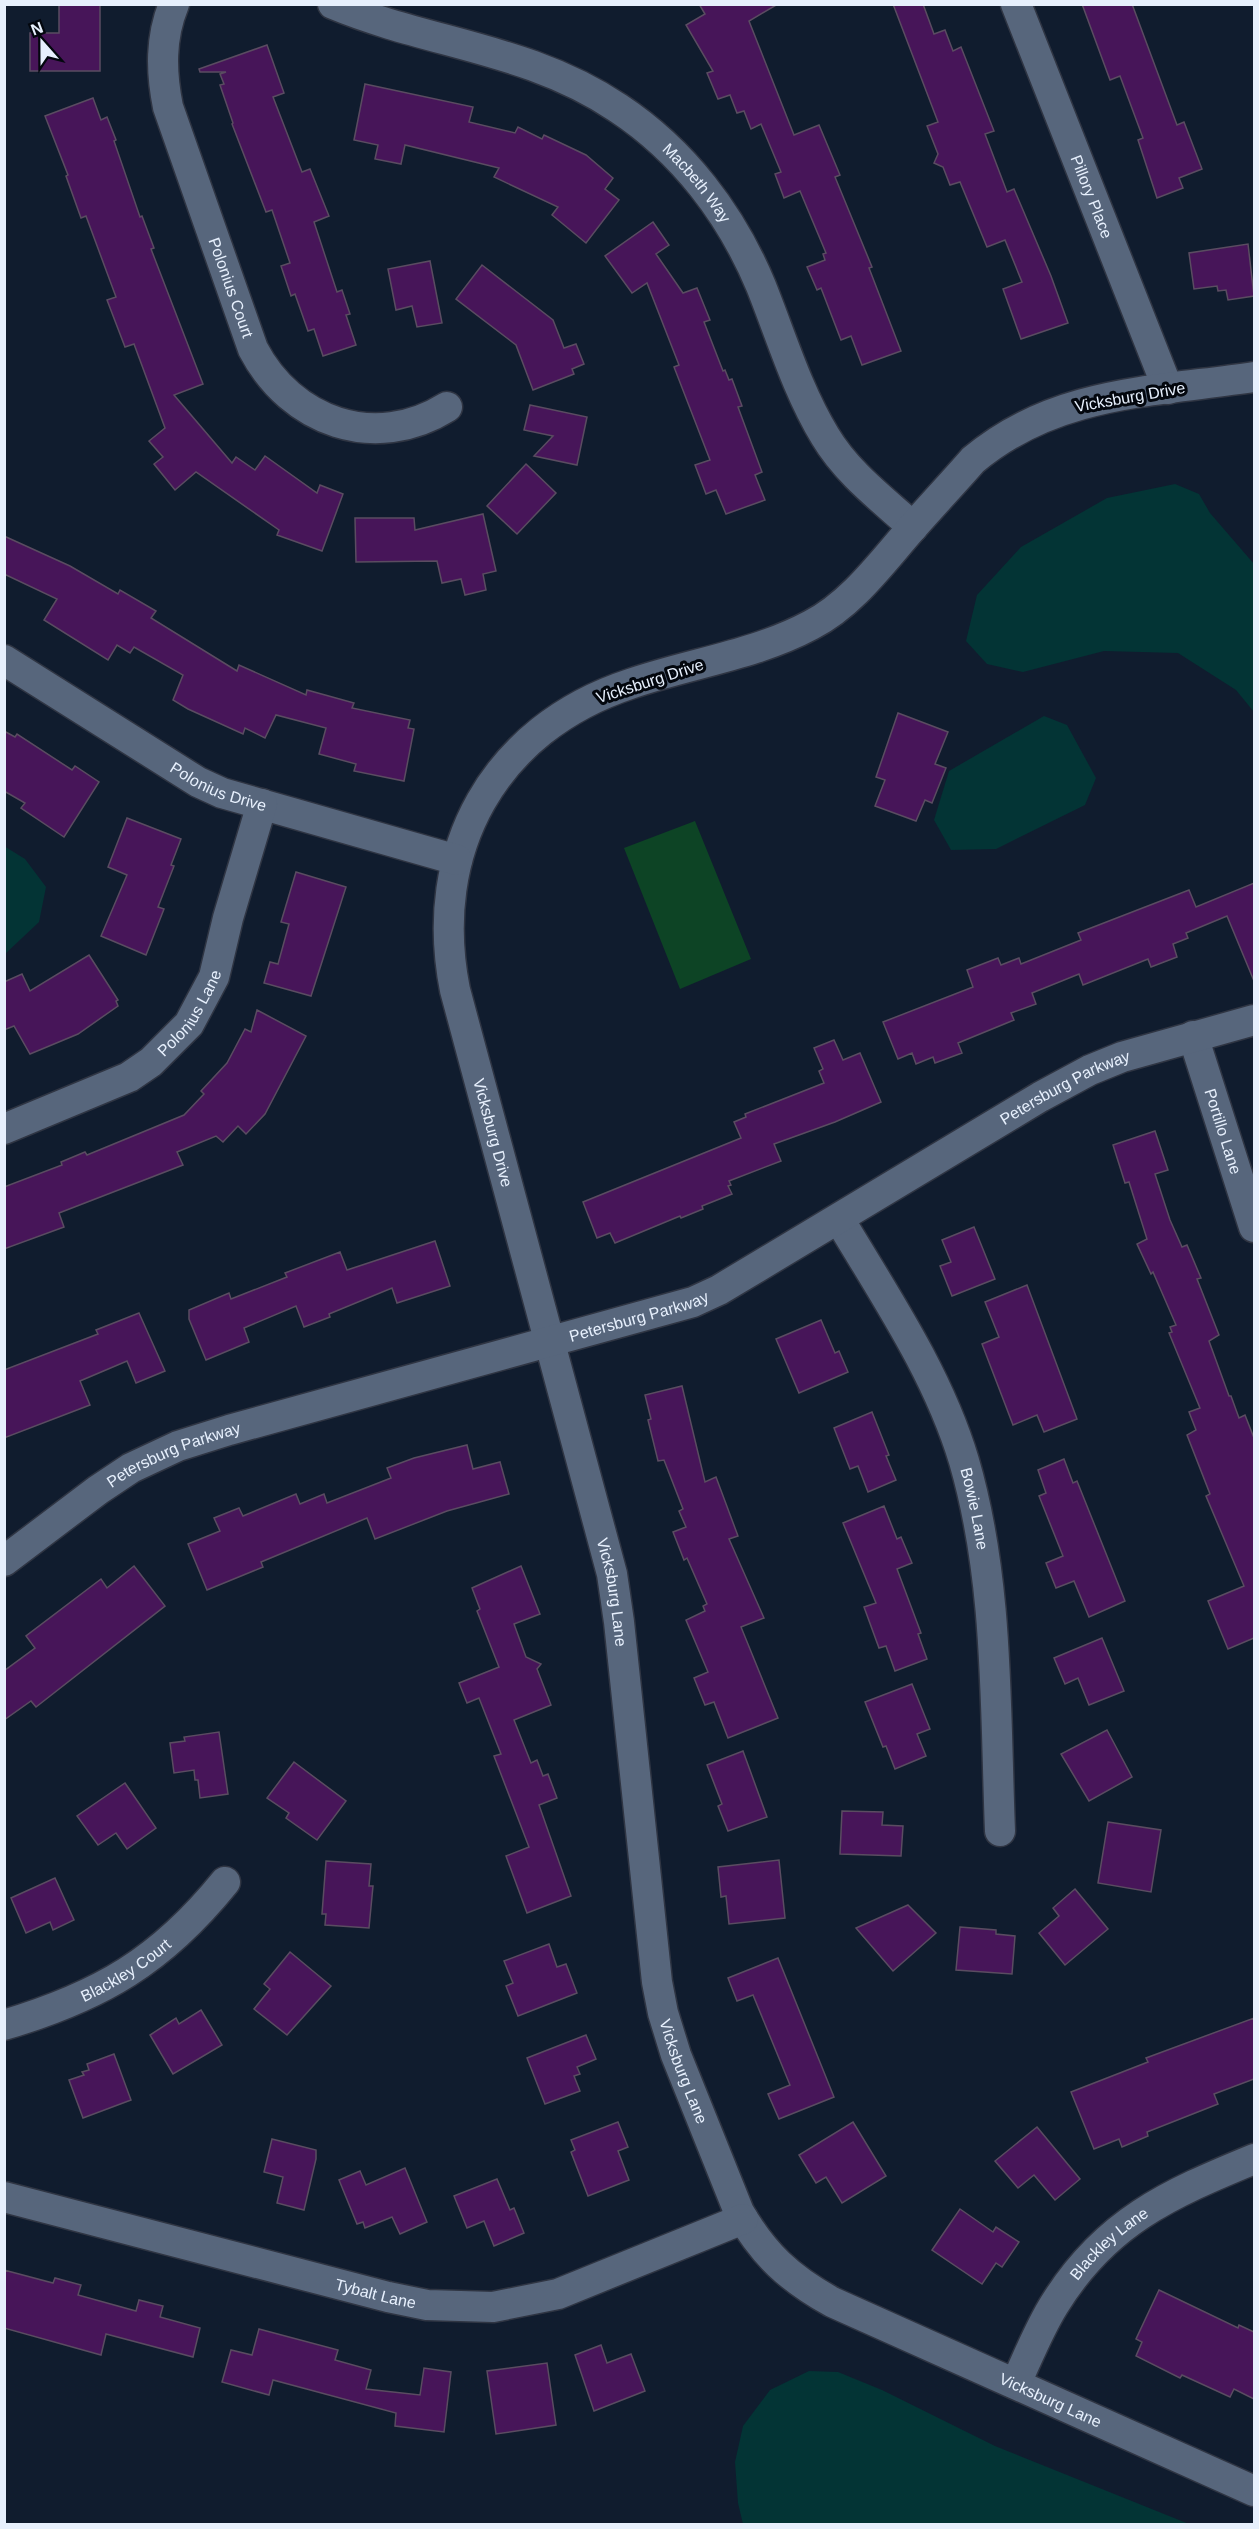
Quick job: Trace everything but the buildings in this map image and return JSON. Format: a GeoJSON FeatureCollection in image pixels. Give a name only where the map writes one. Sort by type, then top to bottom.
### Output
{"type":"FeatureCollection","features":[{"type":"Feature","properties":{"kind":"street","name":"Polonius Court"},"geometry":{"type":"LineString","coordinates":[[174,4],[164,42],[163,75],[168,107],[253,350],[265,371],[281,390],[300,405],[321,417],[357,428],[404,426],[447,407]]}},
{"type":"Feature","properties":{"kind":"street","name":"Macbeth Way"},"geometry":{"type":"LineString","coordinates":[[333,4],[382,22],[503,54],[563,76],[618,108],[658,138],[686,165],[711,197],[739,240],[760,284],[806,401],[826,438],[858,479],[913,527]]}},
{"type":"Feature","properties":{"kind":"street","name":"Pillory Place"},"geometry":{"type":"LineString","coordinates":[[1016,4],[1168,389]]}},
{"type":"Feature","properties":{"kind":"street","name":"Vicksburg Drive"},"geometry":{"type":"LineString","coordinates":[[551,1342],[487,1112],[450,966],[448,911],[457,860],[468,829],[495,779],[530,739],[571,708],[630,684],[765,647],[812,625],[834,610],[863,584],[973,460],[992,444],[1036,419],[1096,399],[1254,377]]}},
{"type":"Feature","properties":{"kind":"street","name":"Polonius Drive"},"geometry":{"type":"LineString","coordinates":[[4,660],[198,782],[222,793],[457,860]]}},
{"type":"Feature","properties":{"kind":"street","name":"Polonius Lane"},"geometry":{"type":"LineString","coordinates":[[4,1129],[129,1077],[151,1062],[189,1024],[214,977],[228,918],[262,804]]}},
{"type":"Feature","properties":{"kind":"street","name":"Petersburg Parkway"},"geometry":{"type":"LineString","coordinates":[[4,1561],[119,1475],[178,1446],[693,1302],[719,1290],[1040,1097],[1090,1070],[1136,1052],[1254,1020]]}},
{"type":"Feature","properties":{"kind":"street","name":"Portillo Lane"},"geometry":{"type":"LineString","coordinates":[[1193,1036],[1254,1227]]}},
{"type":"Feature","properties":{"kind":"street","name":"Bowie Lane"},"geometry":{"type":"LineString","coordinates":[[839,1219],[911,1340],[935,1386],[955,1436],[971,1486],[980,1524],[990,1587],[1000,1831]]}},
{"type":"Feature","properties":{"kind":"street","name":"Vicksburg Lane"},"geometry":{"type":"LineString","coordinates":[[551,1342],[614,1584],[660,2003],[676,2055],[743,2219],[768,2255],[803,2286],[832,2302],[1254,2491]]}},
{"type":"Feature","properties":{"kind":"street","name":"Blackley Court"},"geometry":{"type":"LineString","coordinates":[[4,2025],[82,1998],[117,1980],[181,1932],[200,1914],[225,1882]]}},
{"type":"Feature","properties":{"kind":"street","name":"Blackley Lane"},"geometry":{"type":"LineString","coordinates":[[1016,2383],[1054,2305],[1103,2244],[1134,2217],[1157,2202],[1254,2159]]}},
{"type":"Feature","properties":{"kind":"street","name":"Tybalt Lane"},"geometry":{"type":"LineString","coordinates":[[4,2197],[388,2297],[420,2304],[453,2306],[493,2307],[558,2294],[743,2219]]}},
{"type":"Feature","properties":{"kind":"green space"},"geometry":{"type":"Polygon","coordinates":[[[695,821],[751,959],[680,989],[624,848],[695,821]]]}},
{"type":"Feature","properties":{"kind":"shaded area"},"geometry":{"type":"Polygon","coordinates":[[[1175,484],[1199,494],[1210,513],[1254,564],[1254,712],[1236,690],[1178,653],[1104,651],[1023,672],[987,664],[966,641],[977,595],[1021,547],[1107,498],[1175,484]]]}},
{"type":"Feature","properties":{"kind":"shaded area"},"geometry":{"type":"Polygon","coordinates":[[[1044,716],[1067,725],[1096,778],[1085,805],[996,849],[951,850],[934,820],[949,771],[1044,716]]]}},
{"type":"Feature","properties":{"kind":"shaded area"},"geometry":{"type":"Polygon","coordinates":[[[4,846],[25,859],[46,887],[39,922],[5,954],[4,846]]]}},
{"type":"Feature","properties":{"kind":"shaded area"},"geometry":{"type":"Polygon","coordinates":[[[809,2371],[838,2372],[882,2390],[995,2446],[1189,2524],[743,2524],[738,2503],[735,2462],[743,2426],[770,2390],[809,2371]]]}}]}
